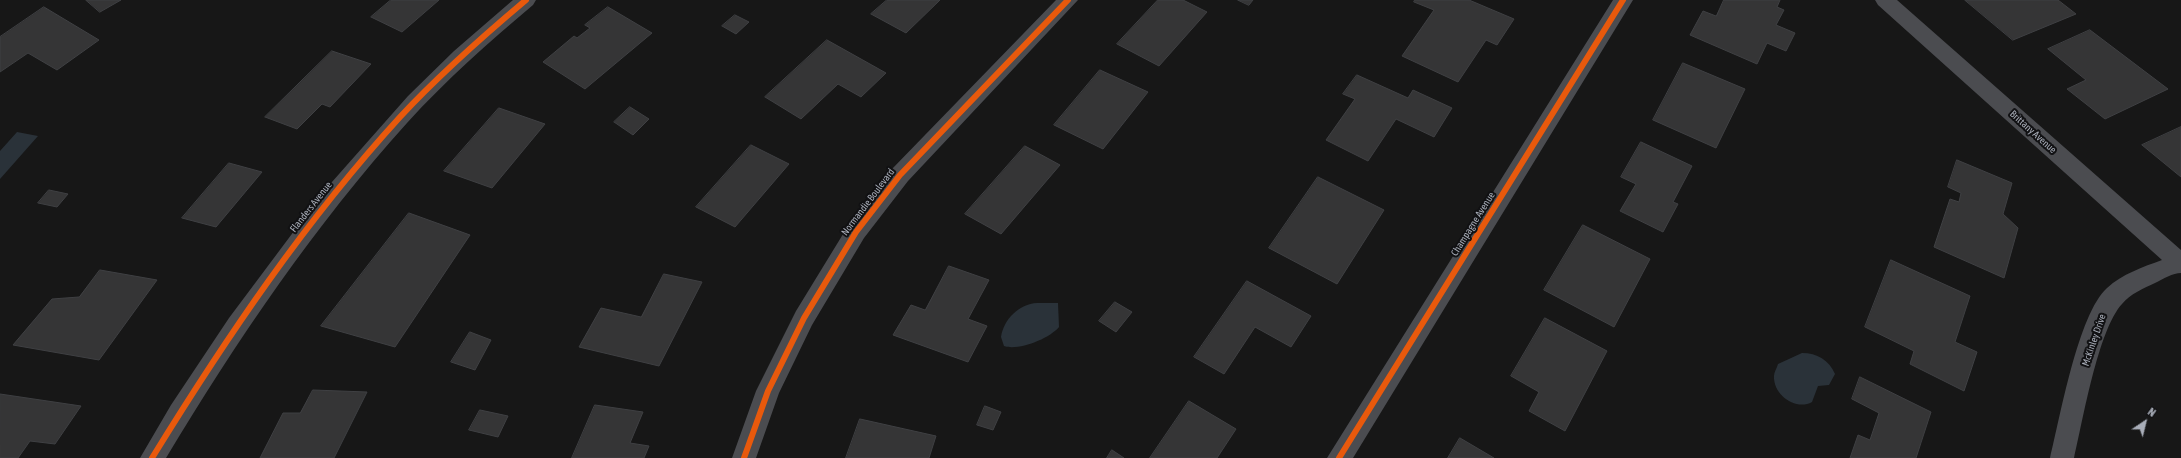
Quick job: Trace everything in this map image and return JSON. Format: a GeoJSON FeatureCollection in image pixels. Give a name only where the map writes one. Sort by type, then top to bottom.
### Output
{"type":"FeatureCollection","features":[{"type":"Feature","properties":{"kind":"street","name":"Flanders Avenue"},"geometry":{"type":"LineString","coordinates":[[152,458],[268,280],[333,194],[401,116],[470,48],[526,0]]}},
{"type":"Feature","properties":{"kind":"street","name":"Normandie Boulevard"},"geometry":{"type":"LineString","coordinates":[[744,458],[768,391],[804,318],[856,232],[903,171],[1068,0]]}},
{"type":"Feature","properties":{"kind":"street","name":"Champagne Avenue"},"geometry":{"type":"LineString","coordinates":[[1339,458],[1623,0]]}},
{"type":"Feature","properties":{"kind":"street","name":"Brittany Avenue"},"geometry":{"type":"LineString","coordinates":[[1885,0],[2180,264]]}},
{"type":"Feature","properties":{"kind":"street","name":"McKinley Drive"},"geometry":{"type":"LineString","coordinates":[[2062,458],[2090,349],[2101,314],[2113,297],[2130,284],[2180,264]]}},
{"type":"Feature","properties":{"kind":"shaded area"},"geometry":{"type":"Polygon","coordinates":[[[17,132],[38,136],[0,179],[0,151],[17,132]]]}},
{"type":"Feature","properties":{"kind":"shaded area"},"geometry":{"type":"Polygon","coordinates":[[[1037,303],[1058,303],[1059,327],[1048,336],[1033,343],[1017,347],[1004,346],[1001,337],[1005,324],[1018,309],[1037,303]]]}},
{"type":"Feature","properties":{"kind":"shaded area"},"geometry":{"type":"Polygon","coordinates":[[[1802,353],[1813,354],[1822,358],[1826,361],[1835,374],[1829,385],[1818,386],[1812,402],[1806,404],[1793,403],[1781,395],[1777,389],[1774,376],[1778,364],[1802,353]]]}},
{"type":"Feature","properties":{"kind":"building"},"geometry":{"type":"Polygon","coordinates":[[[86,0],[121,0],[100,12],[86,0]]]}},
{"type":"Feature","properties":{"kind":"building"},"geometry":{"type":"Polygon","coordinates":[[[391,0],[439,0],[402,32],[371,17],[391,0]]]}},
{"type":"Feature","properties":{"kind":"building"},"geometry":{"type":"Polygon","coordinates":[[[887,0],[940,0],[906,33],[871,14],[887,0]]]}},
{"type":"Feature","properties":{"kind":"building"},"geometry":{"type":"Polygon","coordinates":[[[1158,0],[1183,0],[1207,12],[1159,66],[1117,44],[1158,0]]]}},
{"type":"Feature","properties":{"kind":"building"},"geometry":{"type":"Polygon","coordinates":[[[1238,0],[1253,0],[1249,5],[1238,0]]]}},
{"type":"Feature","properties":{"kind":"building"},"geometry":{"type":"Polygon","coordinates":[[[1415,0],[1469,0],[1514,19],[1497,45],[1486,40],[1458,82],[1402,56],[1434,10],[1414,2],[1415,0]]]}},
{"type":"Feature","properties":{"kind":"building"},"geometry":{"type":"Polygon","coordinates":[[[1724,0],[1780,0],[1777,7],[1784,10],[1776,25],[1795,33],[1786,51],[1767,43],[1757,64],[1690,35],[1703,11],[1716,16],[1724,0]]]}},
{"type":"Feature","properties":{"kind":"building"},"geometry":{"type":"Polygon","coordinates":[[[1965,0],[2058,0],[2076,14],[2013,40],[1965,0]]]}},
{"type":"Feature","properties":{"kind":"building"},"geometry":{"type":"Polygon","coordinates":[[[44,7],[99,40],[57,70],[28,53],[0,72],[0,37],[44,7]]]}},
{"type":"Feature","properties":{"kind":"building"},"geometry":{"type":"Polygon","coordinates":[[[608,7],[652,33],[585,89],[543,62],[574,36],[577,38],[590,28],[585,25],[608,7]]]}},
{"type":"Feature","properties":{"kind":"building"},"geometry":{"type":"Polygon","coordinates":[[[735,15],[749,22],[736,34],[722,26],[735,15]]]}},
{"type":"Feature","properties":{"kind":"building"},"geometry":{"type":"Polygon","coordinates":[[[2090,30],[2168,89],[2105,119],[2067,89],[2086,80],[2048,49],[2090,30]]]}},
{"type":"Feature","properties":{"kind":"building"},"geometry":{"type":"Polygon","coordinates":[[[827,40],[886,73],[861,97],[838,84],[801,119],[765,97],[827,40]]]}},
{"type":"Feature","properties":{"kind":"building"},"geometry":{"type":"Polygon","coordinates":[[[332,51],[371,64],[330,107],[322,104],[297,129],[265,117],[332,51]]]}},
{"type":"Feature","properties":{"kind":"building"},"geometry":{"type":"Polygon","coordinates":[[[1683,63],[1745,89],[1716,148],[1653,120],[1683,63]]]}},
{"type":"Feature","properties":{"kind":"building"},"geometry":{"type":"Polygon","coordinates":[[[1100,70],[1148,92],[1103,149],[1054,125],[1100,70]]]}},
{"type":"Feature","properties":{"kind":"building"},"geometry":{"type":"Polygon","coordinates":[[[1357,75],[1408,98],[1413,90],[1452,108],[1434,137],[1396,119],[1368,161],[1326,140],[1355,99],[1343,94],[1357,75]]]}},
{"type":"Feature","properties":{"kind":"building"},"geometry":{"type":"Polygon","coordinates":[[[630,107],[649,119],[633,135],[614,122],[630,107]]]}},
{"type":"Feature","properties":{"kind":"building"},"geometry":{"type":"Polygon","coordinates":[[[499,108],[545,124],[492,188],[444,171],[499,108]]]}},
{"type":"Feature","properties":{"kind":"building"},"geometry":{"type":"Polygon","coordinates":[[[2181,127],[2181,177],[2142,145],[2181,127]]]}},
{"type":"Feature","properties":{"kind":"building"},"geometry":{"type":"Polygon","coordinates":[[[1641,142],[1692,166],[1673,202],[1678,204],[1663,232],[1620,211],[1636,184],[1621,177],[1641,142]]]}},
{"type":"Feature","properties":{"kind":"building"},"geometry":{"type":"Polygon","coordinates":[[[751,145],[789,164],[735,227],[696,207],[751,145]]]}},
{"type":"Feature","properties":{"kind":"building"},"geometry":{"type":"Polygon","coordinates":[[[1025,146],[1060,165],[1001,234],[965,214],[1025,146]]]}},
{"type":"Feature","properties":{"kind":"building"},"geometry":{"type":"Polygon","coordinates":[[[1957,160],[2012,183],[2003,214],[2018,228],[2004,278],[1934,247],[1950,199],[1959,202],[1961,193],[1948,187],[1957,160]]]}},
{"type":"Feature","properties":{"kind":"building"},"geometry":{"type":"Polygon","coordinates":[[[229,163],[262,172],[216,227],[182,218],[229,163]]]}},
{"type":"Feature","properties":{"kind":"building"},"geometry":{"type":"Polygon","coordinates":[[[1318,177],[1384,210],[1337,284],[1269,248],[1318,177]]]}},
{"type":"Feature","properties":{"kind":"building"},"geometry":{"type":"Polygon","coordinates":[[[49,190],[68,194],[57,207],[38,203],[49,190]]]}},
{"type":"Feature","properties":{"kind":"building"},"geometry":{"type":"Polygon","coordinates":[[[409,213],[470,235],[395,347],[321,326],[409,213]]]}},
{"type":"Feature","properties":{"kind":"building"},"geometry":{"type":"Polygon","coordinates":[[[1583,225],[1650,259],[1614,327],[1544,290],[1583,225]]]}},
{"type":"Feature","properties":{"kind":"building"},"geometry":{"type":"Polygon","coordinates":[[[1891,260],[1970,296],[1955,342],[1977,352],[1964,391],[1910,364],[1914,351],[1865,327],[1891,260]]]}},
{"type":"Feature","properties":{"kind":"building"},"geometry":{"type":"Polygon","coordinates":[[[949,266],[989,280],[968,319],[987,326],[968,362],[893,335],[911,305],[925,310],[949,266]]]}},
{"type":"Feature","properties":{"kind":"building"},"geometry":{"type":"Polygon","coordinates":[[[100,270],[157,280],[99,360],[13,345],[52,299],[79,297],[100,270]]]}},
{"type":"Feature","properties":{"kind":"building"},"geometry":{"type":"Polygon","coordinates":[[[664,274],[702,282],[659,366],[579,347],[601,308],[641,317],[664,274]]]}},
{"type":"Feature","properties":{"kind":"building"},"geometry":{"type":"Polygon","coordinates":[[[1247,281],[1311,316],[1291,347],[1255,327],[1224,374],[1194,357],[1247,281]]]}},
{"type":"Feature","properties":{"kind":"building"},"geometry":{"type":"Polygon","coordinates":[[[1115,302],[1132,312],[1116,332],[1099,321],[1115,302]]]}},
{"type":"Feature","properties":{"kind":"building"},"geometry":{"type":"Polygon","coordinates":[[[1545,318],[1607,351],[1565,431],[1529,411],[1539,392],[1511,376],[1545,318]]]}},
{"type":"Feature","properties":{"kind":"building"},"geometry":{"type":"Polygon","coordinates":[[[470,332],[491,340],[475,370],[451,362],[470,332]]]}},
{"type":"Feature","properties":{"kind":"building"},"geometry":{"type":"Polygon","coordinates":[[[1860,377],[1931,412],[1916,458],[1850,458],[1858,435],[1870,440],[1879,413],[1852,399],[1860,377]]]}},
{"type":"Feature","properties":{"kind":"building"},"geometry":{"type":"Polygon","coordinates":[[[313,390],[367,392],[334,458],[260,458],[283,413],[300,413],[313,390]]]}},
{"type":"Feature","properties":{"kind":"building"},"geometry":{"type":"Polygon","coordinates":[[[0,394],[81,406],[55,444],[30,441],[18,458],[0,458],[0,394]]]}},
{"type":"Feature","properties":{"kind":"building"},"geometry":{"type":"Polygon","coordinates":[[[1189,401],[1236,429],[1217,458],[1150,458],[1189,401]]]}},
{"type":"Feature","properties":{"kind":"building"},"geometry":{"type":"Polygon","coordinates":[[[595,405],[643,412],[630,443],[649,446],[644,458],[572,458],[595,405]]]}},
{"type":"Feature","properties":{"kind":"building"},"geometry":{"type":"Polygon","coordinates":[[[985,406],[1001,412],[993,430],[977,425],[985,406]]]}},
{"type":"Feature","properties":{"kind":"building"},"geometry":{"type":"Polygon","coordinates":[[[480,410],[508,416],[498,437],[469,430],[480,410]]]}},
{"type":"Feature","properties":{"kind":"building"},"geometry":{"type":"Polygon","coordinates":[[[860,419],[936,436],[929,458],[846,458],[860,419]]]}},
{"type":"Feature","properties":{"kind":"building"},"geometry":{"type":"Polygon","coordinates":[[[1460,438],[1494,458],[1448,458],[1460,438]]]}},
{"type":"Feature","properties":{"kind":"building"},"geometry":{"type":"Polygon","coordinates":[[[1112,450],[1124,458],[1107,458],[1112,450]]]}},
{"type":"Feature","properties":{"kind":"cycle path"},"geometry":{"type":"LineString","coordinates":[[152,458],[208,369],[238,325],[299,239],[331,197],[415,101],[461,57],[526,0]]}},
{"type":"Feature","properties":{"kind":"cycle path"},"geometry":{"type":"LineString","coordinates":[[744,458],[768,391],[804,318],[856,232],[900,175],[1068,0]]}},
{"type":"Feature","properties":{"kind":"cycle path"},"geometry":{"type":"LineString","coordinates":[[1339,458],[1623,0]]}}]}
